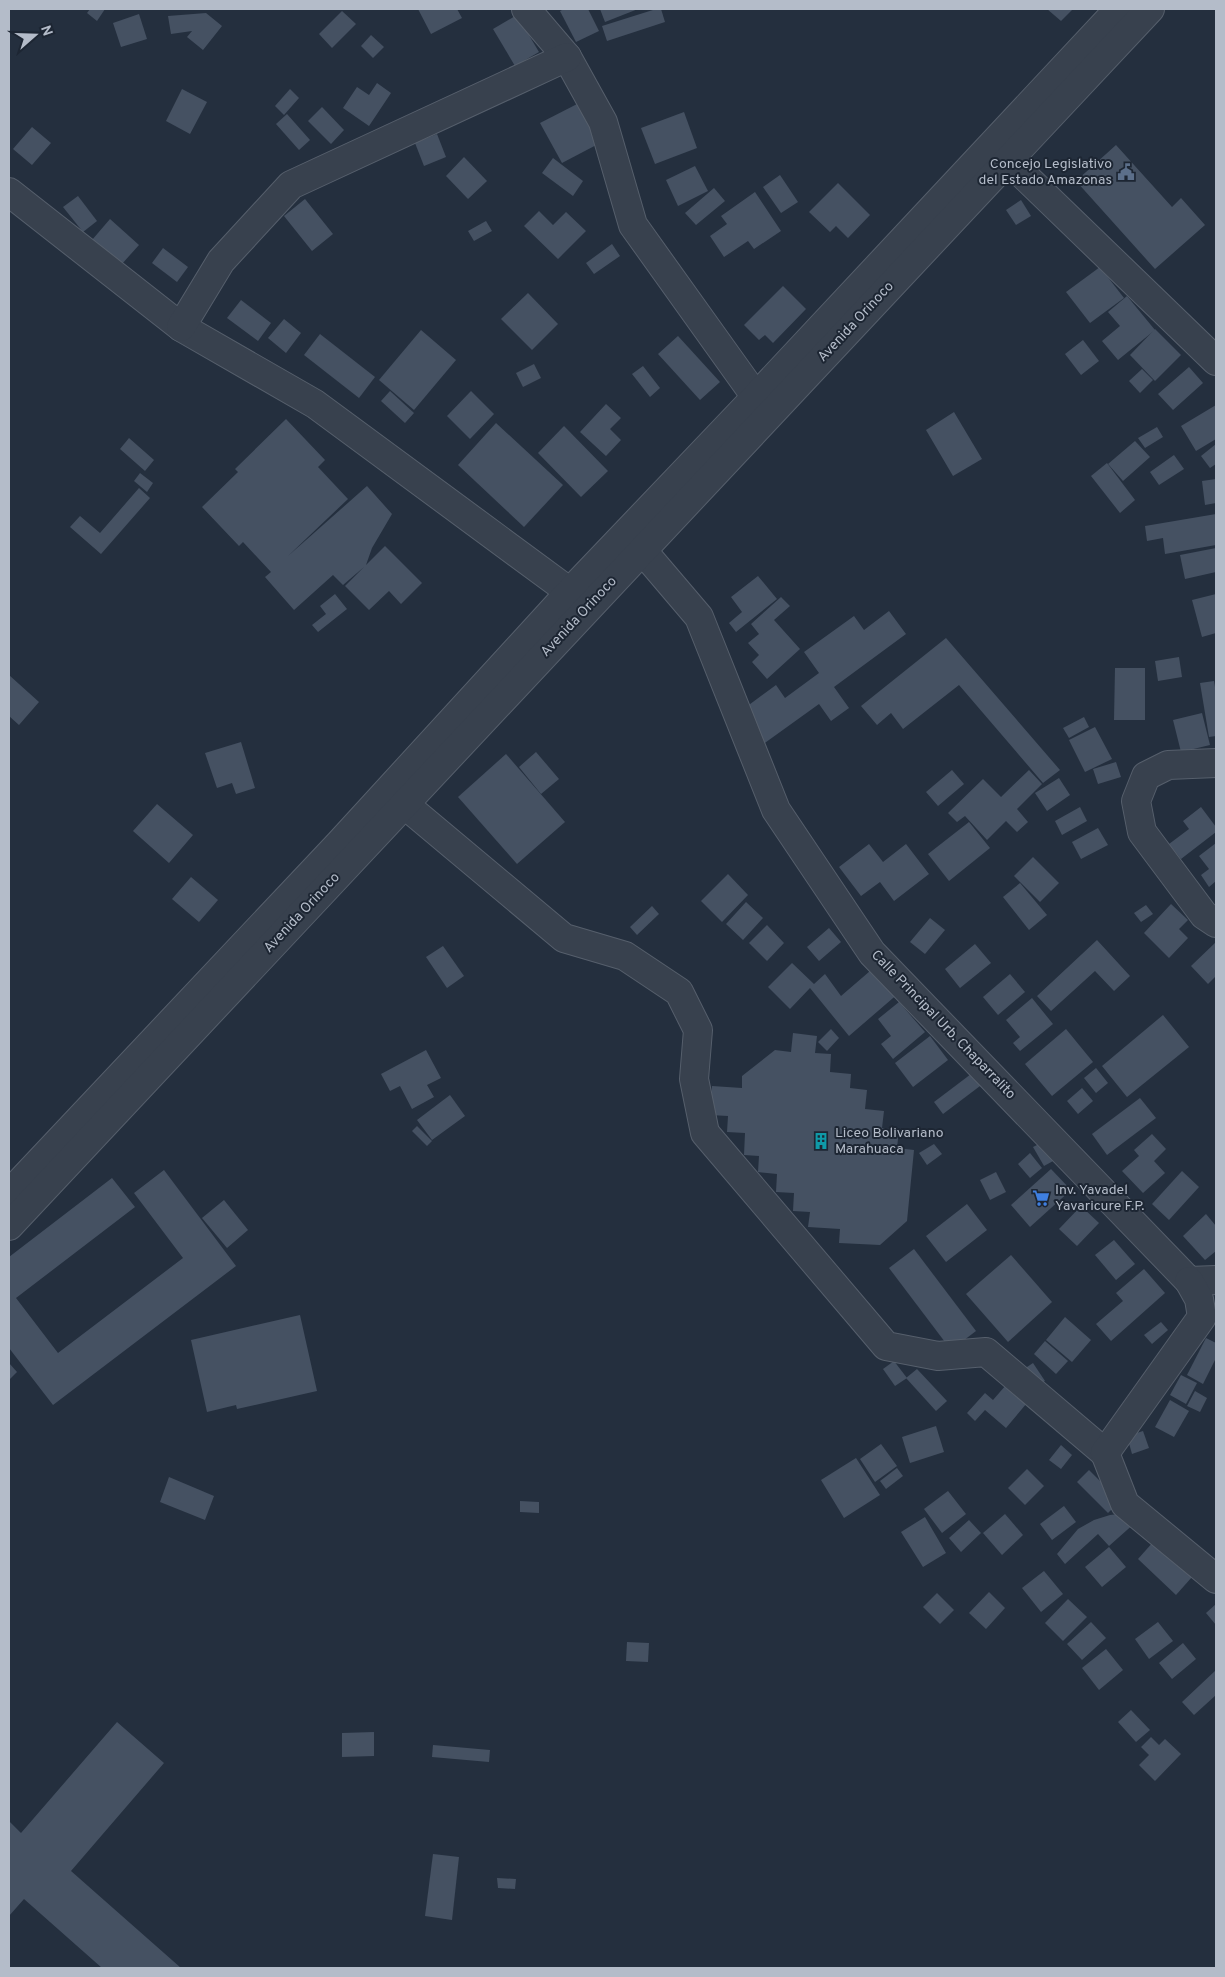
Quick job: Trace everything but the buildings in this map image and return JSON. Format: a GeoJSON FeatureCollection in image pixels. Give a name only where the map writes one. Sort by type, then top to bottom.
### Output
{"type":"FeatureCollection","features":[{"type":"Feature","properties":{"kind":"street"},"geometry":{"type":"LineString","coordinates":[[526,9],[567,57],[603,122],[633,225],[756,397]]}},
{"type":"Feature","properties":{"kind":"street","name":"Avenida Orinoco"},"geometry":{"type":"LineString","coordinates":[[9,1226],[404,804],[633,542],[756,397],[1119,9]]}},
{"type":"Feature","properties":{"kind":"street","name":"Avenida Orinoco"},"geometry":{"type":"LineString","coordinates":[[9,1194],[339,844],[570,592],[633,542],[1008,160],[1150,9]]}},
{"type":"Feature","properties":{"kind":"street"},"geometry":{"type":"LineString","coordinates":[[181,327],[221,261],[291,185],[567,57]]}},
{"type":"Feature","properties":{"kind":"street"},"geometry":{"type":"LineString","coordinates":[[1008,160],[1216,361]]}},
{"type":"Feature","properties":{"kind":"street"},"geometry":{"type":"LineString","coordinates":[[9,192],[181,327],[315,404],[570,592]]}},
{"type":"Feature","properties":{"kind":"street","name":"Calle Principal Urb. Chaparralito"},"geometry":{"type":"LineString","coordinates":[[633,542],[699,617],[776,810],[872,953],[1189,1281],[1198,1298],[1202,1317],[1105,1453]]}},
{"type":"Feature","properties":{"kind":"street"},"geometry":{"type":"LineString","coordinates":[[1216,763],[1168,765],[1146,776],[1136,802],[1142,832],[1204,915],[1216,924]]}},
{"type":"Feature","properties":{"kind":"street"},"geometry":{"type":"LineString","coordinates":[[404,804],[564,938],[625,956],[678,992],[698,1030],[694,1080],[705,1133],[886,1346],[938,1356],[986,1352],[1105,1453],[1125,1504],[1216,1579]]}},
{"type":"Feature","properties":{"kind":"street"},"geometry":{"type":"LineString","coordinates":[[1189,1281],[1216,1280]]}},
{"type":"Feature","properties":{"kind":"place","name":"Concejo Legislativo del Estado Amazonas"},"geometry":{"type":"Point","coordinates":[1126,172]}},
{"type":"Feature","properties":{"kind":"place","name":"Liceo Bolivariano Marahuaca"},"geometry":{"type":"Point","coordinates":[821,1141]}},
{"type":"Feature","properties":{"kind":"place","name":"Inv. Yavadel Yavaricure F.P."},"geometry":{"type":"Point","coordinates":[1041,1198]}}]}
